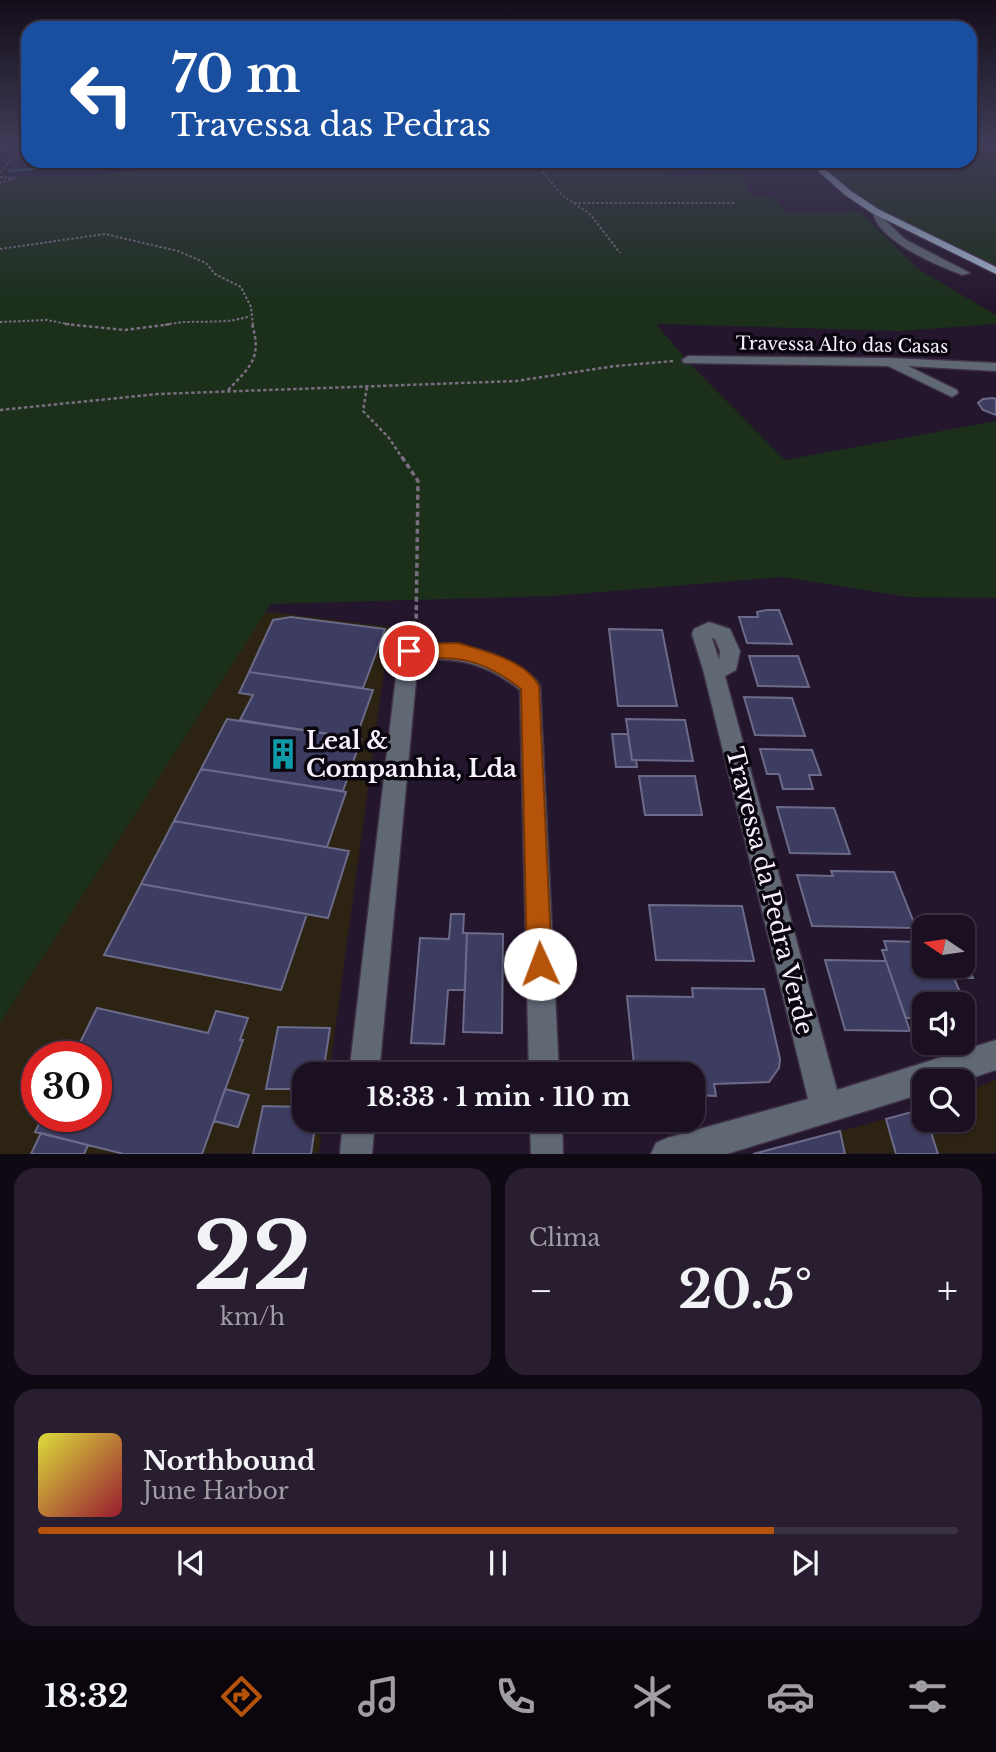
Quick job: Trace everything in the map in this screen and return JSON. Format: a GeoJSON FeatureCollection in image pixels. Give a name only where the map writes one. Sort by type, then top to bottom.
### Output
{"type":"FeatureCollection","features":[{"type":"Feature","properties":{"kind":"main road"},"geometry":{"type":"LineString","coordinates":[[853,197],[875,211],[996,271]]}},
{"type":"Feature","properties":{"kind":"street"},"geometry":{"type":"LineString","coordinates":[[875,211],[886,227],[928,258],[965,273]]}},
{"type":"Feature","properties":{"kind":"street","name":"Travessa Alto das Casas"},"geometry":{"type":"LineString","coordinates":[[688,360],[890,362],[996,367]]}},
{"type":"Feature","properties":{"kind":"street"},"geometry":{"type":"LineString","coordinates":[[890,362],[952,393]]}},
{"type":"Feature","properties":{"kind":"street"},"geometry":{"type":"LineString","coordinates":[[365,1062],[409,651],[458,650],[505,667],[530,686],[544,1062]]}},
{"type":"Feature","properties":{"kind":"street","name":"Travessa da Pedra Verde"},"geometry":{"type":"LineString","coordinates":[[714,673],[826,1108]]}},
{"type":"Feature","properties":{"kind":"street"},"geometry":{"type":"LineString","coordinates":[[667,1153],[826,1108],[996,1055]]}},
{"type":"Feature","properties":{"kind":"street"},"geometry":{"type":"LineString","coordinates":[[356,1153],[358,1132]]}},
{"type":"Feature","properties":{"kind":"street"},"geometry":{"type":"LineString","coordinates":[[546,1132],[547,1153]]}},
{"type":"Feature","properties":{"kind":"path"},"geometry":{"type":"LineString","coordinates":[[563,197],[590,214],[621,253]]}},
{"type":"Feature","properties":{"kind":"path"},"geometry":{"type":"LineString","coordinates":[[574,203],[735,203]]}},
{"type":"Feature","properties":{"kind":"path"},"geometry":{"type":"LineString","coordinates":[[0,249],[105,234],[178,251],[206,263],[215,274],[241,287],[249,299],[250,316],[258,345],[252,365],[228,390]]}},
{"type":"Feature","properties":{"kind":"path"},"geometry":{"type":"LineString","coordinates":[[0,322],[47,320],[77,326],[125,330],[158,327],[184,320],[239,320],[250,316]]}},
{"type":"Feature","properties":{"kind":"path"},"geometry":{"type":"LineString","coordinates":[[0,410],[158,394],[228,390],[516,381],[615,366],[688,360]]}},
{"type":"Feature","properties":{"kind":"path"},"geometry":{"type":"LineString","coordinates":[[366,387],[363,411],[389,438],[418,481],[416,638],[409,651]]}},
{"type":"Feature","properties":{"kind":"shaded area"},"geometry":{"type":"Polygon","coordinates":[[[271,612],[390,627],[331,1062],[292,1062],[292,1132],[322,1132],[319,1153],[0,1154],[0,654],[271,612]]]}},
{"type":"Feature","properties":{"kind":"shaded area"},"geometry":{"type":"Polygon","coordinates":[[[996,1079],[996,1153],[753,1154],[912,1112],[912,1132],[975,1132],[975,1089],[996,1079]]]}},
{"type":"Feature","properties":{"kind":"green space"},"geometry":{"type":"Polygon","coordinates":[[[0,197],[772,197],[787,213],[860,212],[918,269],[996,315],[996,324],[901,331],[656,324],[691,365],[785,460],[996,421],[996,598],[909,597],[783,577],[552,596],[271,604],[0,1023],[0,197]]]}},
{"type":"Feature","properties":{"kind":"green space"},"geometry":{"type":"Polygon","coordinates":[[[860,197],[996,197],[996,266],[877,208],[860,197]]]}},
{"type":"Feature","properties":{"kind":"building"},"geometry":{"type":"Polygon","coordinates":[[[983,399],[996,399],[996,415],[983,410],[978,403],[983,399]]]}},
{"type":"Feature","properties":{"kind":"building"},"geometry":{"type":"Polygon","coordinates":[[[779,610],[792,644],[747,643],[739,617],[758,617],[757,612],[779,610]]]}},
{"type":"Feature","properties":{"kind":"building"},"geometry":{"type":"Polygon","coordinates":[[[291,617],[385,629],[363,688],[249,672],[273,620],[291,617]]]}},
{"type":"Feature","properties":{"kind":"building"},"geometry":{"type":"Polygon","coordinates":[[[609,629],[662,630],[677,706],[618,706],[609,629]]]}},
{"type":"Feature","properties":{"kind":"building"},"geometry":{"type":"Polygon","coordinates":[[[749,656],[798,656],[809,687],[758,686],[749,656]]]}},
{"type":"Feature","properties":{"kind":"building"},"geometry":{"type":"Polygon","coordinates":[[[249,672],[373,690],[356,738],[240,720],[253,695],[239,693],[249,672]]]}},
{"type":"Feature","properties":{"kind":"building"},"geometry":{"type":"Polygon","coordinates":[[[744,697],[792,698],[805,736],[755,735],[744,697]]]}},
{"type":"Feature","properties":{"kind":"building","name":"Leal & Companhia, Lda"},"geometry":{"type":"Polygon","coordinates":[[[227,719],[361,739],[343,791],[201,769],[227,719]]]}},
{"type":"Feature","properties":{"kind":"building"},"geometry":{"type":"Polygon","coordinates":[[[626,719],[685,720],[693,761],[632,760],[626,719]]]}},
{"type":"Feature","properties":{"kind":"building"},"geometry":{"type":"Polygon","coordinates":[[[612,734],[628,734],[632,760],[636,760],[637,767],[616,767],[612,734]]]}},
{"type":"Feature","properties":{"kind":"building"},"geometry":{"type":"Polygon","coordinates":[[[760,749],[812,750],[821,775],[809,775],[813,789],[783,789],[779,774],[767,774],[760,749]]]}},
{"type":"Feature","properties":{"kind":"building"},"geometry":{"type":"Polygon","coordinates":[[[201,769],[346,792],[327,847],[174,821],[201,769]]]}},
{"type":"Feature","properties":{"kind":"building"},"geometry":{"type":"Polygon","coordinates":[[[639,776],[695,776],[702,815],[645,815],[639,776]]]}},
{"type":"Feature","properties":{"kind":"building"},"geometry":{"type":"Polygon","coordinates":[[[777,807],[834,808],[850,854],[790,853],[777,807]]]}},
{"type":"Feature","properties":{"kind":"building"},"geometry":{"type":"Polygon","coordinates":[[[174,821],[349,851],[328,918],[141,884],[174,821]]]}},
{"type":"Feature","properties":{"kind":"building"},"geometry":{"type":"Polygon","coordinates":[[[831,871],[894,872],[912,918],[912,928],[812,926],[797,875],[833,876],[831,871]]]}},
{"type":"Feature","properties":{"kind":"building"},"geometry":{"type":"Polygon","coordinates":[[[141,884],[307,914],[281,990],[104,955],[141,884]]]}},
{"type":"Feature","properties":{"kind":"building"},"geometry":{"type":"Polygon","coordinates":[[[649,905],[742,906],[754,961],[656,960],[649,905]]]}},
{"type":"Feature","properties":{"kind":"building"},"geometry":{"type":"Polygon","coordinates":[[[451,914],[464,914],[463,933],[467,933],[465,990],[448,990],[444,1044],[411,1043],[420,938],[449,939],[451,914]]]}},
{"type":"Feature","properties":{"kind":"building"},"geometry":{"type":"Polygon","coordinates":[[[467,933],[503,934],[502,1033],[463,1032],[467,933]]]}},
{"type":"Feature","properties":{"kind":"building"},"geometry":{"type":"Polygon","coordinates":[[[884,941],[912,942],[912,978],[954,978],[960,992],[912,992],[912,1018],[906,1018],[882,950],[887,950],[884,941]]]}},
{"type":"Feature","properties":{"kind":"building"},"geometry":{"type":"Polygon","coordinates":[[[825,960],[886,961],[910,1031],[845,1030],[825,960]]]}},
{"type":"Feature","properties":{"kind":"building"},"geometry":{"type":"Polygon","coordinates":[[[692,988],[764,989],[780,1059],[779,1068],[769,1082],[714,1084],[716,1096],[705,1096],[705,1062],[634,1062],[627,996],[693,997],[692,988]]]}},
{"type":"Feature","properties":{"kind":"building"},"geometry":{"type":"Polygon","coordinates":[[[97,1008],[208,1033],[216,1011],[248,1018],[240,1040],[243,1040],[202,1154],[124,1154],[35,1132],[112,1132],[112,1041],[81,1041],[97,1008]]]}},
{"type":"Feature","properties":{"kind":"building"},"geometry":{"type":"Polygon","coordinates":[[[278,1027],[330,1028],[325,1062],[292,1062],[292,1089],[266,1089],[278,1027]]]}},
{"type":"Feature","properties":{"kind":"building"},"geometry":{"type":"Polygon","coordinates":[[[225,1089],[249,1095],[238,1127],[214,1121],[225,1089]]]}},
{"type":"Feature","properties":{"kind":"building"},"geometry":{"type":"Polygon","coordinates":[[[263,1106],[292,1107],[292,1132],[314,1132],[311,1154],[253,1154],[263,1106]]]}},
{"type":"Feature","properties":{"kind":"building"},"geometry":{"type":"Polygon","coordinates":[[[912,1112],[912,1132],[931,1132],[938,1154],[896,1154],[886,1119],[912,1112]]]}},
{"type":"Feature","properties":{"kind":"building"},"geometry":{"type":"Polygon","coordinates":[[[840,1131],[845,1154],[753,1154],[840,1131]]]}},
{"type":"Feature","properties":{"kind":"building"},"geometry":{"type":"Polygon","coordinates":[[[41,1133],[88,1145],[84,1154],[31,1154],[41,1133]]]}},
{"type":"Feature","properties":{"kind":"place","name":"Leal & Companhia, Lda"},"geometry":{"type":"Point","coordinates":[283,754]}},
{"type":"Feature","properties":{"kind":"route"},"geometry":{"type":"LineString","coordinates":[[409,651],[458,650],[505,667],[530,686],[540,964]]}}]}
